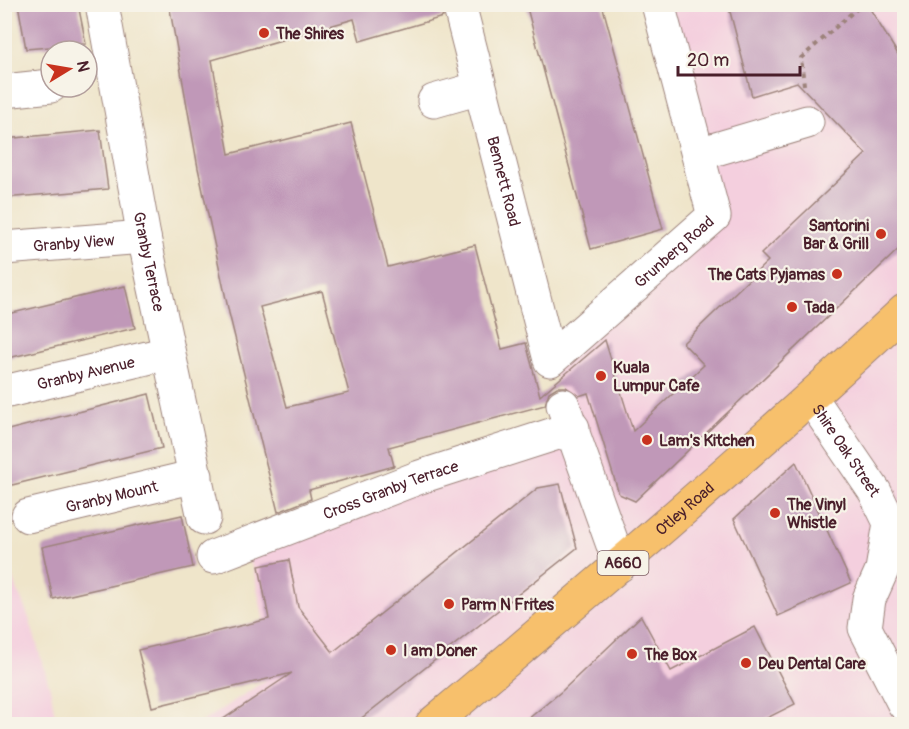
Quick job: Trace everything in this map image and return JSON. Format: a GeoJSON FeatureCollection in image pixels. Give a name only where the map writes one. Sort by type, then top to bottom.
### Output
{"type":"FeatureCollection","features":[{"type":"Feature","properties":{"kind":"highway","name":"Otley Road"},"geometry":{"type":"LineString","coordinates":[[432,724],[620,565],[811,398],[904,311]]}},
{"type":"Feature","properties":{"kind":"street","name":"Granby Terrace"},"geometry":{"type":"LineString","coordinates":[[102,4],[100,80],[144,237],[211,547]]}},
{"type":"Feature","properties":{"kind":"street","name":"Bennett Road"},"geometry":{"type":"LineString","coordinates":[[459,4],[550,360]]}},
{"type":"Feature","properties":{"kind":"street","name":"Grunberg Road"},"geometry":{"type":"LineString","coordinates":[[550,360],[714,216],[658,4]]}},
{"type":"Feature","properties":{"kind":"street"},"geometry":{"type":"LineString","coordinates":[[6,82],[39,85]]}},
{"type":"Feature","properties":{"kind":"street"},"geometry":{"type":"LineString","coordinates":[[434,102],[480,88]]}},
{"type":"Feature","properties":{"kind":"street"},"geometry":{"type":"LineString","coordinates":[[699,154],[807,122]]}},
{"type":"Feature","properties":{"kind":"street","name":"Granby View"},"geometry":{"type":"LineString","coordinates":[[4,248],[144,237]]}},
{"type":"Feature","properties":{"kind":"street","name":"Granby Avenue"},"geometry":{"type":"LineString","coordinates":[[4,392],[168,353]]}},
{"type":"Feature","properties":{"kind":"street","name":"Shire Oak Street"},"geometry":{"type":"LineString","coordinates":[[811,398],[897,521],[882,570],[869,599],[865,628],[904,704]]}},
{"type":"Feature","properties":{"kind":"street","name":"Cross Granby Terrace"},"geometry":{"type":"LineString","coordinates":[[211,547],[420,477],[568,416],[620,565]]}},
{"type":"Feature","properties":{"kind":"street","name":"Granby Mount"},"geometry":{"type":"LineString","coordinates":[[28,516],[195,476]]}},
{"type":"Feature","properties":{"kind":"path"},"geometry":{"type":"LineString","coordinates":[[807,122],[801,58],[862,4]]}},
{"type":"Feature","properties":{"kind":"shaded area"},"geometry":{"type":"Polygon","coordinates":[[[658,5],[904,5],[904,724],[199,724],[292,663],[265,626],[253,568],[240,547],[572,428],[550,360],[714,216],[658,5]]]}},
{"type":"Feature","properties":{"kind":"shaded area"},"geometry":{"type":"Polygon","coordinates":[[[4,558],[29,618],[51,692],[56,724],[5,724],[4,558]]]}},
{"type":"Feature","properties":{"kind":"building"},"geometry":{"type":"Polygon","coordinates":[[[18,4],[78,4],[85,39],[39,39],[39,48],[26,49],[18,4]]]}},
{"type":"Feature","properties":{"kind":"building"},"geometry":{"type":"Polygon","coordinates":[[[169,4],[441,4],[443,17],[360,41],[354,19],[212,60],[229,154],[351,123],[388,267],[475,245],[502,349],[526,343],[540,396],[605,340],[633,431],[704,365],[683,343],[768,261],[761,254],[866,154],[797,82],[752,96],[728,4],[867,4],[904,64],[904,244],[635,501],[619,494],[588,393],[579,396],[566,387],[557,387],[549,392],[545,405],[389,447],[394,466],[309,490],[311,499],[278,512],[229,313],[198,168],[169,4]],[[322,291],[260,307],[287,407],[349,393],[322,291]]]}},
{"type":"Feature","properties":{"kind":"building"},"geometry":{"type":"Polygon","coordinates":[[[526,4],[602,4],[663,229],[591,249],[526,4]]]}},
{"type":"Feature","properties":{"kind":"building"},"geometry":{"type":"Polygon","coordinates":[[[100,130],[108,189],[4,198],[4,139],[100,130]]]}},
{"type":"Feature","properties":{"kind":"building"},"geometry":{"type":"Polygon","coordinates":[[[125,286],[135,328],[4,359],[4,315],[125,286]]]}},
{"type":"Feature","properties":{"kind":"building"},"geometry":{"type":"Polygon","coordinates":[[[149,394],[162,448],[4,487],[4,431],[149,394]]]}},
{"type":"Feature","properties":{"kind":"building"},"geometry":{"type":"Polygon","coordinates":[[[796,462],[851,583],[778,616],[734,519],[796,462]]]}},
{"type":"Feature","properties":{"kind":"building"},"geometry":{"type":"Polygon","coordinates":[[[560,484],[577,548],[354,724],[216,724],[292,673],[152,707],[138,650],[269,619],[259,566],[289,560],[298,607],[333,652],[538,488],[560,484]]]}},
{"type":"Feature","properties":{"kind":"building"},"geometry":{"type":"Polygon","coordinates":[[[182,515],[193,567],[53,599],[42,547],[182,515]]]}},
{"type":"Feature","properties":{"kind":"building"},"geometry":{"type":"Polygon","coordinates":[[[641,616],[671,671],[755,627],[795,704],[755,724],[522,724],[562,691],[641,616]]]}},
{"type":"Feature","properties":{"kind":"place","name":"The Shires"},"geometry":{"type":"Point","coordinates":[264,33]}},
{"type":"Feature","properties":{"kind":"place","name":"Santorini Bar & Grill"},"geometry":{"type":"Point","coordinates":[881,234]}},
{"type":"Feature","properties":{"kind":"place","name":"The Cats Pyjamas"},"geometry":{"type":"Point","coordinates":[837,274]}},
{"type":"Feature","properties":{"kind":"place","name":"Tada"},"geometry":{"type":"Point","coordinates":[792,307]}},
{"type":"Feature","properties":{"kind":"place","name":"Kuala Lumpur Cafe"},"geometry":{"type":"Point","coordinates":[601,376]}},
{"type":"Feature","properties":{"kind":"place","name":"Lam's Kitchen"},"geometry":{"type":"Point","coordinates":[647,440]}},
{"type":"Feature","properties":{"kind":"place","name":"The Vinyl Whistle"},"geometry":{"type":"Point","coordinates":[775,513]}},
{"type":"Feature","properties":{"kind":"place","name":"Parm N Frites"},"geometry":{"type":"Point","coordinates":[449,604]}},
{"type":"Feature","properties":{"kind":"place","name":"I am Doner"},"geometry":{"type":"Point","coordinates":[391,650]}},
{"type":"Feature","properties":{"kind":"place","name":"The Box"},"geometry":{"type":"Point","coordinates":[632,654]}},
{"type":"Feature","properties":{"kind":"place","name":"Deu Dental Care"},"geometry":{"type":"Point","coordinates":[746,663]}}]}
